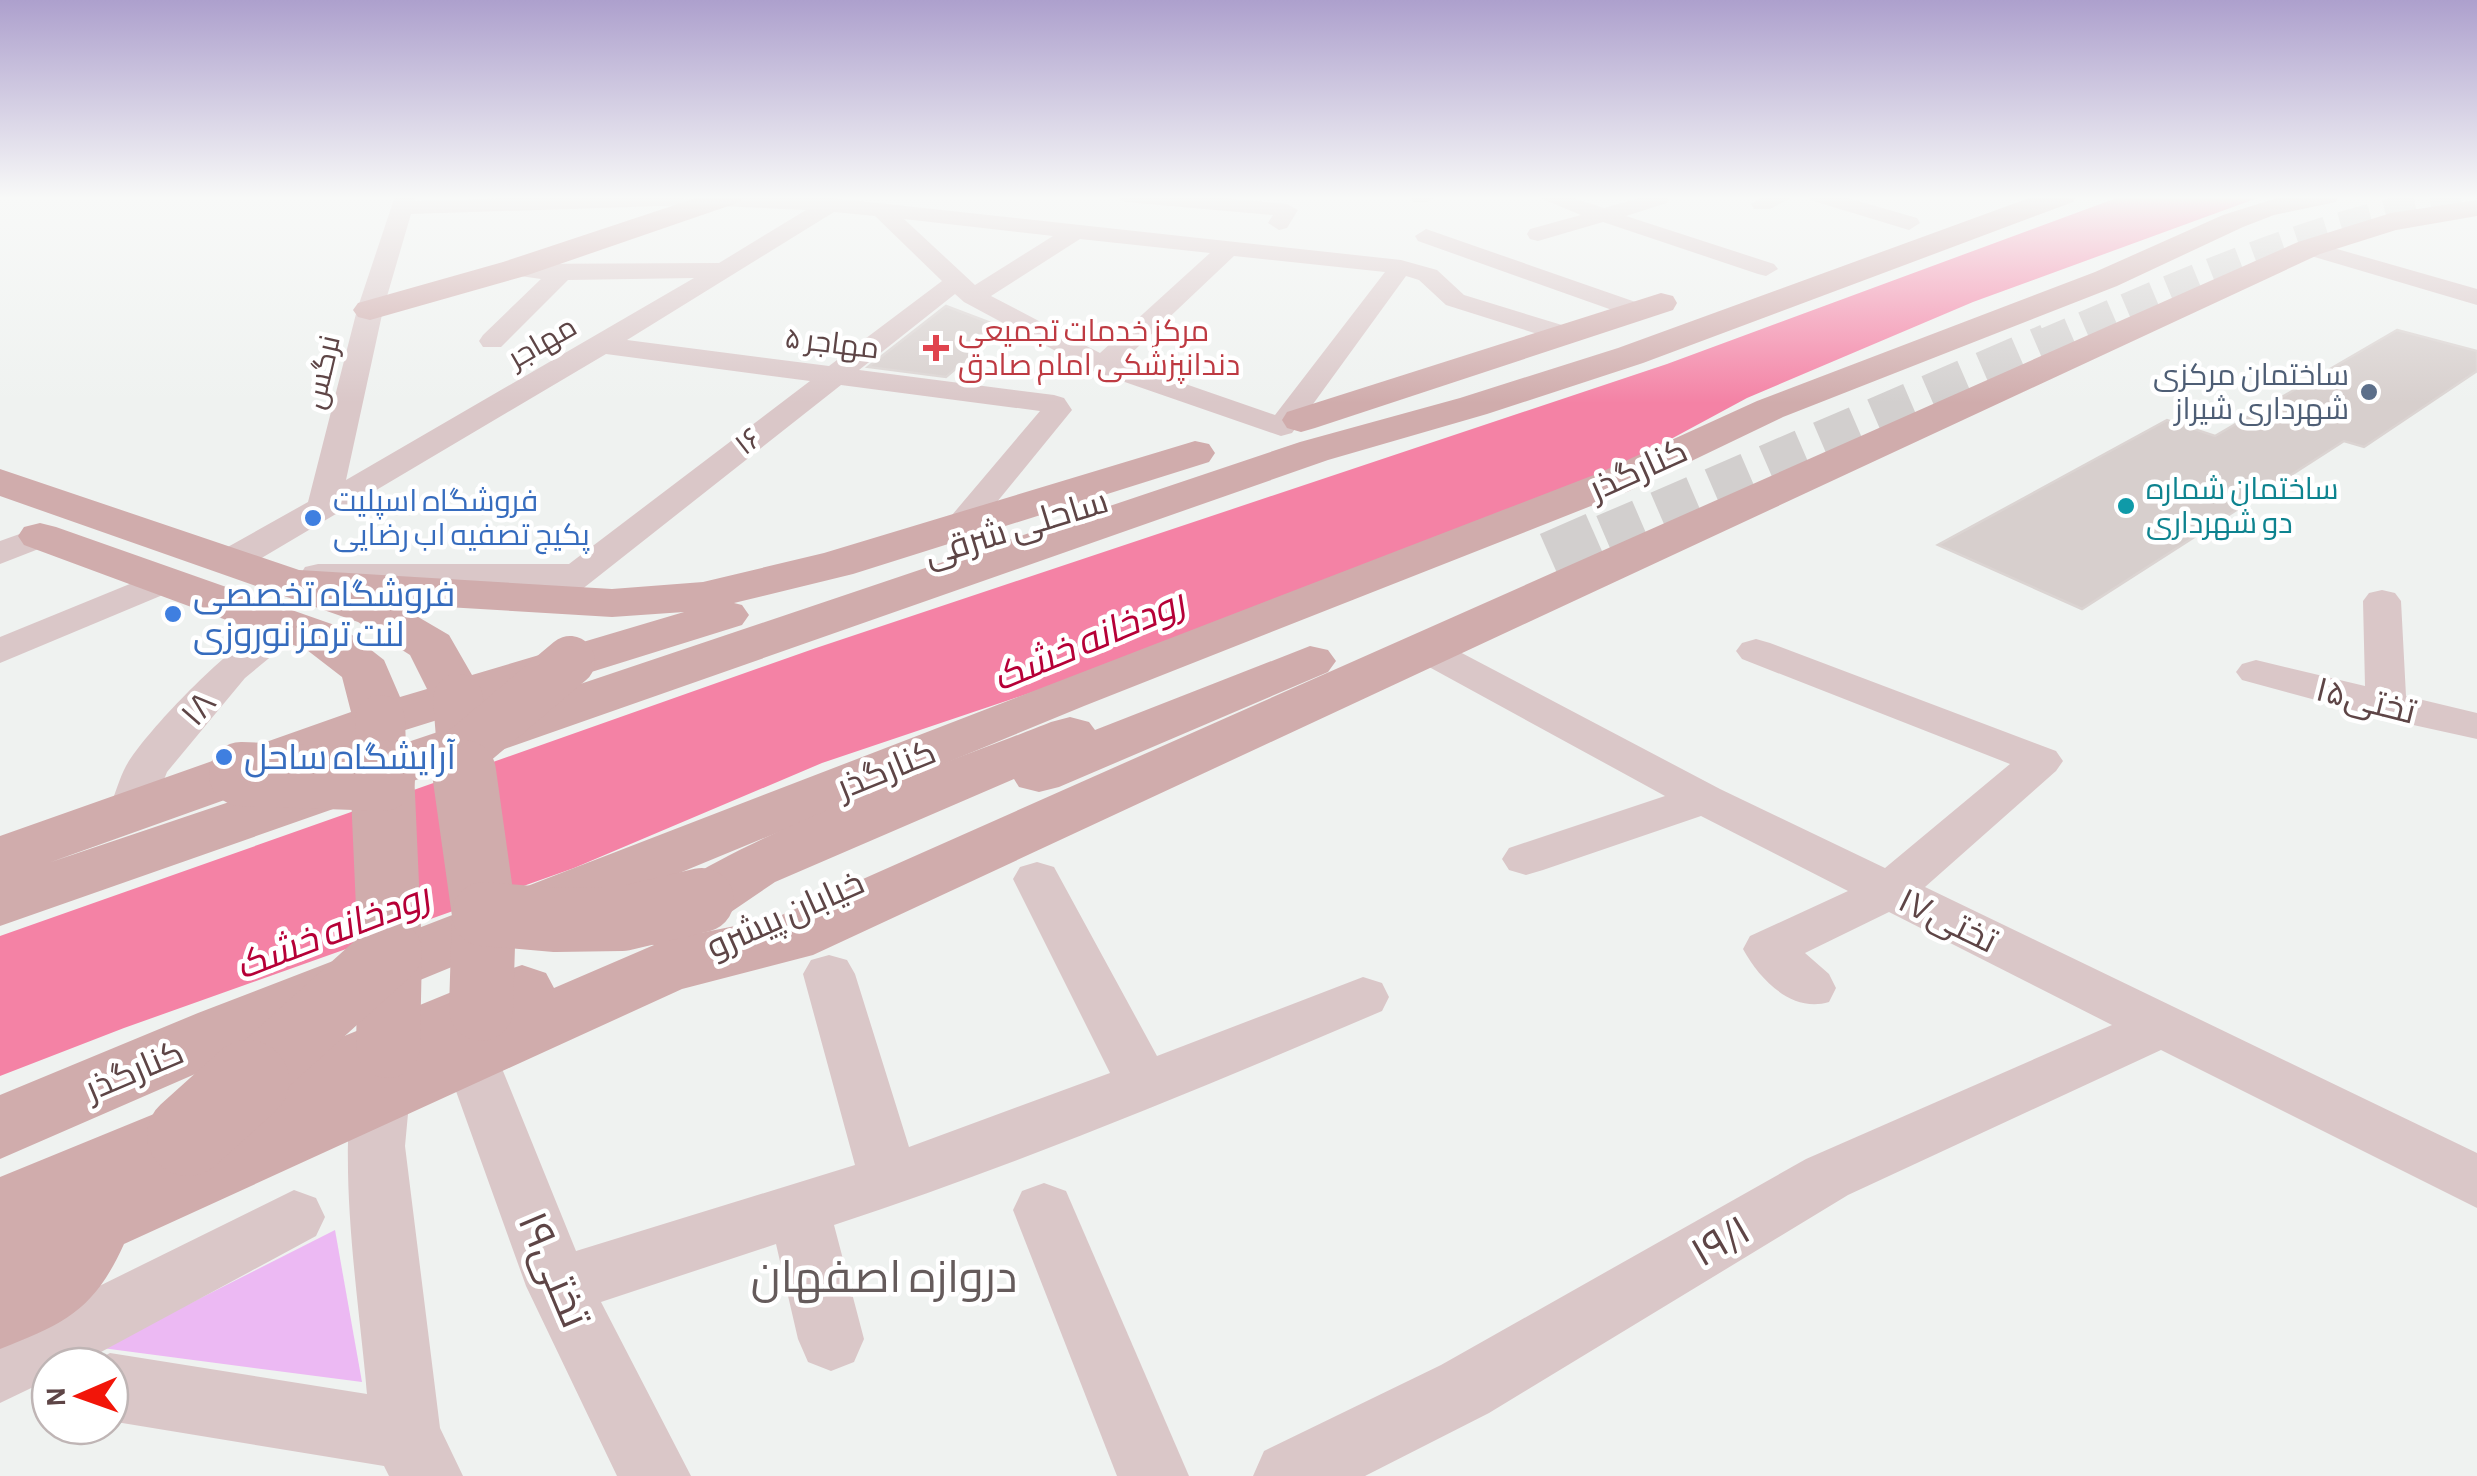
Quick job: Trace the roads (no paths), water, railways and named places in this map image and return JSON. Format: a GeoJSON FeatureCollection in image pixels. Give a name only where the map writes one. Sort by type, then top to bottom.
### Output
{"type":"FeatureCollection","features":[{"type":"Feature","properties":{"kind":"main road"},"geometry":{"type":"LineString","coordinates":[[418,293],[504,265]]}},
{"type":"Feature","properties":{"kind":"main road"},"geometry":{"type":"LineString","coordinates":[[372,303],[525,265]]}},
{"type":"Feature","properties":{"kind":"main road","name":"ساحلی شرقی"},"geometry":{"type":"LineString","coordinates":[[460,726],[570,661],[1003,533],[1795,265]]}},
{"type":"Feature","properties":{"kind":"main road","name":"ساحلی شرقی"},"geometry":{"type":"LineString","coordinates":[[271,587],[612,603],[702,596],[772,582],[958,528],[1298,439],[1566,334],[1803,265]]}},
{"type":"Feature","properties":{"kind":"main road"},"geometry":{"type":"LineString","coordinates":[[1298,439],[1414,425],[1735,317],[1868,265]]}},
{"type":"Feature","properties":{"kind":"main road"},"geometry":{"type":"LineString","coordinates":[[1770,408],[2138,265]]}},
{"type":"Feature","properties":{"kind":"main road"},"geometry":{"type":"LineString","coordinates":[[484,914],[556,920],[622,919],[671,935],[790,938],[1423,648],[1585,548],[2114,299],[2200,265]]}},
{"type":"Feature","properties":{"kind":"main road"},"geometry":{"type":"LineString","coordinates":[[1585,548],[2268,265]]}},
{"type":"Feature","properties":{"kind":"main road"},"geometry":{"type":"LineString","coordinates":[[0,903],[1298,439],[1371,423],[1677,327],[1724,306],[1759,278]]}},
{"type":"Feature","properties":{"kind":"main road"},"geometry":{"type":"LineString","coordinates":[[1770,408],[1838,394],[2072,305],[2114,299]]}},
{"type":"Feature","properties":{"kind":"main road","name":"کنارگذر"},"geometry":{"type":"LineString","coordinates":[[0,1128],[222,1032],[1065,695],[1614,482],[1770,408]]}},
{"type":"Feature","properties":{"kind":"main road"},"geometry":{"type":"LineString","coordinates":[[0,482],[271,587],[376,612],[431,646],[460,726],[484,914],[476,1032]]}},
{"type":"Feature","properties":{"kind":"main road"},"geometry":{"type":"LineString","coordinates":[[14,537],[164,580],[271,587],[325,639],[366,671],[382,749],[390,952],[384,1070]]}},
{"type":"Feature","properties":{"kind":"main road","name":"خیابان پیشرو"},"geometry":{"type":"LineString","coordinates":[[0,1213],[188,1135],[384,1070],[476,1032],[671,935],[1585,548]]}},
{"type":"Feature","properties":{"kind":"main road"},"geometry":{"type":"LineString","coordinates":[[0,859],[132,809],[241,774],[382,749],[460,726]]}},
{"type":"Feature","properties":{"kind":"main road"},"geometry":{"type":"LineString","coordinates":[[188,1135],[390,952]]}},
{"type":"Feature","properties":{"kind":"main road","name":"خیابان پیشرو"},"geometry":{"type":"LineString","coordinates":[[0,1261],[92,1221],[384,1070]]}},
{"type":"Feature","properties":{"kind":"main road"},"geometry":{"type":"LineString","coordinates":[[0,1309],[54,1283],[85,1248],[92,1221]]}},
{"type":"Feature","properties":{"kind":"street","name":"نرگس"},"geometry":{"type":"LineString","coordinates":[[323,508],[384,265]]}},
{"type":"Feature","properties":{"kind":"street","name":"مهاجر"},"geometry":{"type":"LineString","coordinates":[[271,587],[323,508],[734,265]]}},
{"type":"Feature","properties":{"kind":"street"},"geometry":{"type":"LineString","coordinates":[[937,265],[963,290],[1103,365],[1298,439],[1395,265]]}},
{"type":"Feature","properties":{"kind":"street","name":"۱۶"},"geometry":{"type":"LineString","coordinates":[[544,601],[831,376],[963,290],[1012,265]]}},
{"type":"Feature","properties":{"kind":"street"},"geometry":{"type":"LineString","coordinates":[[1103,365],[1211,265]]}},
{"type":"Feature","properties":{"kind":"street"},"geometry":{"type":"LineString","coordinates":[[1413,265],[1455,300],[1566,334]]}},
{"type":"Feature","properties":{"kind":"street"},"geometry":{"type":"LineString","coordinates":[[1521,265],[1638,311]]}},
{"type":"Feature","properties":{"kind":"street"},"geometry":{"type":"LineString","coordinates":[[1726,265],[1759,278]]}},
{"type":"Feature","properties":{"kind":"street"},"geometry":{"type":"LineString","coordinates":[[2366,265],[2477,298]]}},
{"type":"Feature","properties":{"kind":"street"},"geometry":{"type":"LineString","coordinates":[[514,269],[560,273],[726,270]]}},
{"type":"Feature","properties":{"kind":"street"},"geometry":{"type":"LineString","coordinates":[[492,341],[560,273]]}},
{"type":"Feature","properties":{"kind":"street","name":"۵ مهاجر"},"geometry":{"type":"LineString","coordinates":[[602,345],[1054,404],[1057,410],[958,528]]}},
{"type":"Feature","properties":{"kind":"street"},"geometry":{"type":"LineString","coordinates":[[950,391],[974,371]]}},
{"type":"Feature","properties":{"kind":"street"},"geometry":{"type":"LineString","coordinates":[[271,587],[578,575]]}},
{"type":"Feature","properties":{"kind":"street"},"geometry":{"type":"LineString","coordinates":[[0,651],[164,580]]}},
{"type":"Feature","properties":{"kind":"street","name":"۱۸"},"geometry":{"type":"LineString","coordinates":[[132,809],[146,769],[231,670],[271,587]]}},
{"type":"Feature","properties":{"kind":"street"},"geometry":{"type":"LineString","coordinates":[[2382,601],[2386,707]]}},
{"type":"Feature","properties":{"kind":"street","name":"تختی۱۷"},"geometry":{"type":"LineString","coordinates":[[1423,648],[1704,800],[2477,1182]]}},
{"type":"Feature","properties":{"kind":"street"},"geometry":{"type":"LineString","coordinates":[[1756,652],[2041,762],[1890,891],[1768,949],[1810,988]]}},
{"type":"Feature","properties":{"kind":"street","name":"تختی۱۵"},"geometry":{"type":"LineString","coordinates":[[2256,672],[2386,707],[2477,726]]}},
{"type":"Feature","properties":{"kind":"street"},"geometry":{"type":"LineString","coordinates":[[1526,858],[1704,800]]}},
{"type":"Feature","properties":{"kind":"street"},"geometry":{"type":"LineString","coordinates":[[1037,880],[1143,1084]]}},
{"type":"Feature","properties":{"kind":"street"},"geometry":{"type":"LineString","coordinates":[[829,974],[888,1181]]}},
{"type":"Feature","properties":{"kind":"street"},"geometry":{"type":"LineString","coordinates":[[558,1286],[888,1181],[1363,997]]}},
{"type":"Feature","properties":{"kind":"street","name":"۱۹/۱"},"geometry":{"type":"LineString","coordinates":[[1289,1476],[1466,1389],[1827,1177],[2163,1026]]}},
{"type":"Feature","properties":{"kind":"street","name":"تختی۱۹"},"geometry":{"type":"LineString","coordinates":[[476,1032],[558,1286],[655,1476]]}},
{"type":"Feature","properties":{"kind":"street"},"geometry":{"type":"LineString","coordinates":[[130,1391],[417,1456],[376,1146],[384,1070]]}},
{"type":"Feature","properties":{"kind":"street"},"geometry":{"type":"LineString","coordinates":[[798,1210],[831,1338]]}},
{"type":"Feature","properties":{"kind":"street"},"geometry":{"type":"LineString","coordinates":[[1044,1210],[1153,1476]]}},
{"type":"Feature","properties":{"kind":"street"},"geometry":{"type":"LineString","coordinates":[[0,1370],[294,1217]]}},
{"type":"Feature","properties":{"kind":"street"},"geometry":{"type":"LineString","coordinates":[[0,1370],[30,1374]]}},
{"type":"Feature","properties":{"kind":"water","name":"رودخانه خشک"},"geometry":{"type":"Polygon","coordinates":[[[1935,265],[2075,265],[1973,302],[1747,398],[1608,473],[1146,654],[822,763],[574,868],[0,1076],[0,936],[816,648],[1667,364],[1935,265]]]}},
{"type":"Feature","properties":{"kind":"tunnel"},"geometry":{"type":"LineString","coordinates":[[2042,345],[2234,265]]}},
{"type":"Feature","properties":{"kind":"tunnel"},"geometry":{"type":"LineString","coordinates":[[1604,534],[2048,343]]}},
{"type":"Feature","properties":{"kind":"tunnel"},"geometry":{"type":"LineString","coordinates":[[1550,557],[1609,531]]}},
{"type":"Feature","properties":{"kind":"place","name":"مرکز خدمات تجمیعی دندانپزشکی امام صادق"},"geometry":{"type":"Point","coordinates":[936,348]}},
{"type":"Feature","properties":{"kind":"place","name":"ساختمان مرکزی شهرداری شیراز"},"geometry":{"type":"Point","coordinates":[2369,392]}},
{"type":"Feature","properties":{"kind":"place","name":"ساختمان شماره دو شهرداری"},"geometry":{"type":"Point","coordinates":[2126,506]}},
{"type":"Feature","properties":{"kind":"place","name":"فروشگاه اسپلیت پکیج تصفیه اب رضایی"},"geometry":{"type":"Point","coordinates":[313,518]}},
{"type":"Feature","properties":{"kind":"place","name":"فروشگاه تخصصی لنت ترمز نوروزی"},"geometry":{"type":"Point","coordinates":[173,614]}},
{"type":"Feature","properties":{"kind":"place","name":"آرایشگاه ساحل"},"geometry":{"type":"Point","coordinates":[224,757]}},
{"type":"Feature","properties":{"kind":"district","name":"دروازه اصفهان"},"geometry":{"type":"Point","coordinates":[884,1276]}}]}
